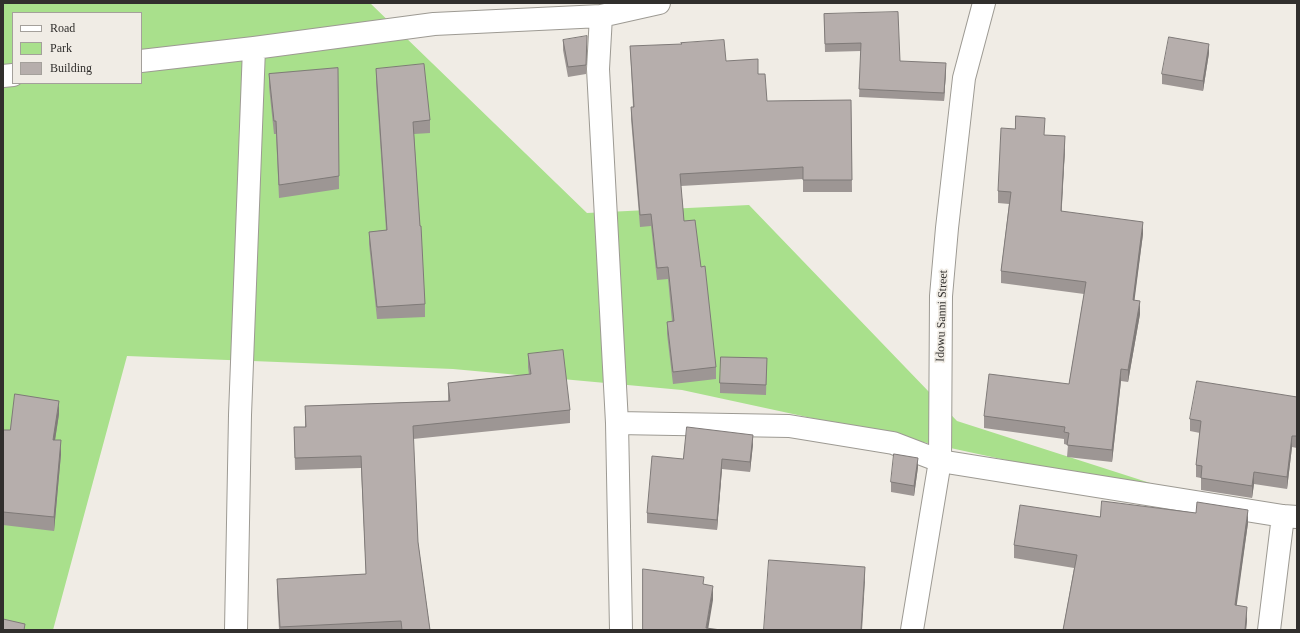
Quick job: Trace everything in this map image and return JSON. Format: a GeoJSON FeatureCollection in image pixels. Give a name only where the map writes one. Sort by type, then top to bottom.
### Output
{"type":"FeatureCollection","features":[{"type":"Feature","properties":{"kind":"street"},"geometry":{"type":"LineString","coordinates":[[142,61],[254,48],[434,24],[601,16],[659,3]]}},
{"type":"Feature","properties":{"kind":"street","name":"Idowu Sanni Street"},"geometry":{"type":"LineString","coordinates":[[912,630],[940,461],[941,296],[964,78],[984,3]]}},
{"type":"Feature","properties":{"kind":"street"},"geometry":{"type":"LineString","coordinates":[[601,16],[598,69],[617,423],[621,630]]}},
{"type":"Feature","properties":{"kind":"street"},"geometry":{"type":"LineString","coordinates":[[236,630],[240,415],[254,48]]}},
{"type":"Feature","properties":{"kind":"street"},"geometry":{"type":"LineString","coordinates":[[617,423],[789,426],[893,443],[940,461],[1290,516],[1269,630]]}},
{"type":"Feature","properties":{"kind":"green space"},"geometry":{"type":"Polygon","coordinates":[[[3,3],[370,3],[587,213],[749,205],[957,421],[1228,508],[682,390],[453,369],[127,356],[53,630],[3,630],[3,3]]]}},
{"type":"Feature","properties":{"kind":"building"},"geometry":{"type":"Polygon","coordinates":[[[898,12],[900,61],[946,63],[944,93],[859,89],[861,43],[825,44],[824,14],[898,12]]]}},
{"type":"Feature","properties":{"kind":"building"},"geometry":{"type":"Polygon","coordinates":[[[587,36],[586,65],[568,67],[563,40],[587,36]]]}},
{"type":"Feature","properties":{"kind":"building"},"geometry":{"type":"Polygon","coordinates":[[[1169,37],[1209,44],[1203,81],[1162,74],[1169,37]]]}},
{"type":"Feature","properties":{"kind":"building"},"geometry":{"type":"Polygon","coordinates":[[[724,40],[726,61],[758,59],[758,74],[765,74],[767,101],[851,100],[852,180],[803,180],[803,167],[680,174],[684,221],[695,220],[701,267],[705,266],[716,367],[673,372],[667,322],[674,321],[668,267],[657,268],[651,214],[640,215],[631,107],[634,107],[630,46],[682,44],[681,43],[724,40]]]}},
{"type":"Feature","properties":{"kind":"building"},"geometry":{"type":"Polygon","coordinates":[[[424,64],[430,120],[413,122],[425,304],[377,307],[369,232],[387,230],[376,69],[424,64]]]}},
{"type":"Feature","properties":{"kind":"building"},"geometry":{"type":"Polygon","coordinates":[[[338,68],[339,176],[279,185],[276,121],[274,121],[269,74],[338,68]]]}},
{"type":"Feature","properties":{"kind":"building"},"geometry":{"type":"Polygon","coordinates":[[[1016,116],[1045,118],[1044,135],[1065,136],[1061,211],[1143,222],[1133,300],[1140,301],[1128,370],[1121,369],[1112,450],[1067,445],[1069,433],[1064,432],[1065,427],[984,416],[989,374],[1069,384],[1086,282],[1001,271],[1011,192],[998,191],[1001,128],[1015,129],[1016,116]]]}},
{"type":"Feature","properties":{"kind":"building"},"geometry":{"type":"Polygon","coordinates":[[[563,350],[570,410],[413,426],[418,542],[430,630],[402,630],[401,621],[280,627],[277,579],[366,574],[361,456],[295,458],[294,427],[306,427],[305,406],[450,401],[448,383],[531,374],[528,354],[563,350]]]}},
{"type":"Feature","properties":{"kind":"building"},"geometry":{"type":"Polygon","coordinates":[[[721,357],[767,358],[766,385],[720,383],[721,357]]]}},
{"type":"Feature","properties":{"kind":"building"},"geometry":{"type":"Polygon","coordinates":[[[1197,381],[1297,397],[1297,436],[1292,436],[1287,477],[1254,472],[1252,486],[1201,478],[1202,466],[1196,465],[1201,421],[1190,419],[1197,381]]]}},
{"type":"Feature","properties":{"kind":"building"},"geometry":{"type":"Polygon","coordinates":[[[15,394],[59,401],[53,440],[61,440],[54,517],[3,512],[3,430],[10,430],[15,394]]]}},
{"type":"Feature","properties":{"kind":"building"},"geometry":{"type":"Polygon","coordinates":[[[687,427],[753,435],[750,462],[722,459],[717,520],[647,513],[652,456],[683,459],[687,427]]]}},
{"type":"Feature","properties":{"kind":"building"},"geometry":{"type":"Polygon","coordinates":[[[894,454],[918,458],[914,486],[891,482],[894,454]]]}},
{"type":"Feature","properties":{"kind":"building"},"geometry":{"type":"Polygon","coordinates":[[[1102,501],[1196,513],[1197,502],[1248,510],[1235,605],[1247,607],[1245,630],[1063,630],[1077,555],[1014,545],[1020,505],[1100,517],[1102,501]]]}},
{"type":"Feature","properties":{"kind":"building"},"geometry":{"type":"Polygon","coordinates":[[[769,560],[865,567],[861,630],[764,630],[769,560]]]}},
{"type":"Feature","properties":{"kind":"building"},"geometry":{"type":"Polygon","coordinates":[[[643,569],[704,577],[703,584],[713,586],[706,628],[721,630],[643,630],[643,569]]]}},
{"type":"Feature","properties":{"kind":"building"},"geometry":{"type":"Polygon","coordinates":[[[3,619],[25,624],[24,630],[3,630],[3,619]]]}}]}
